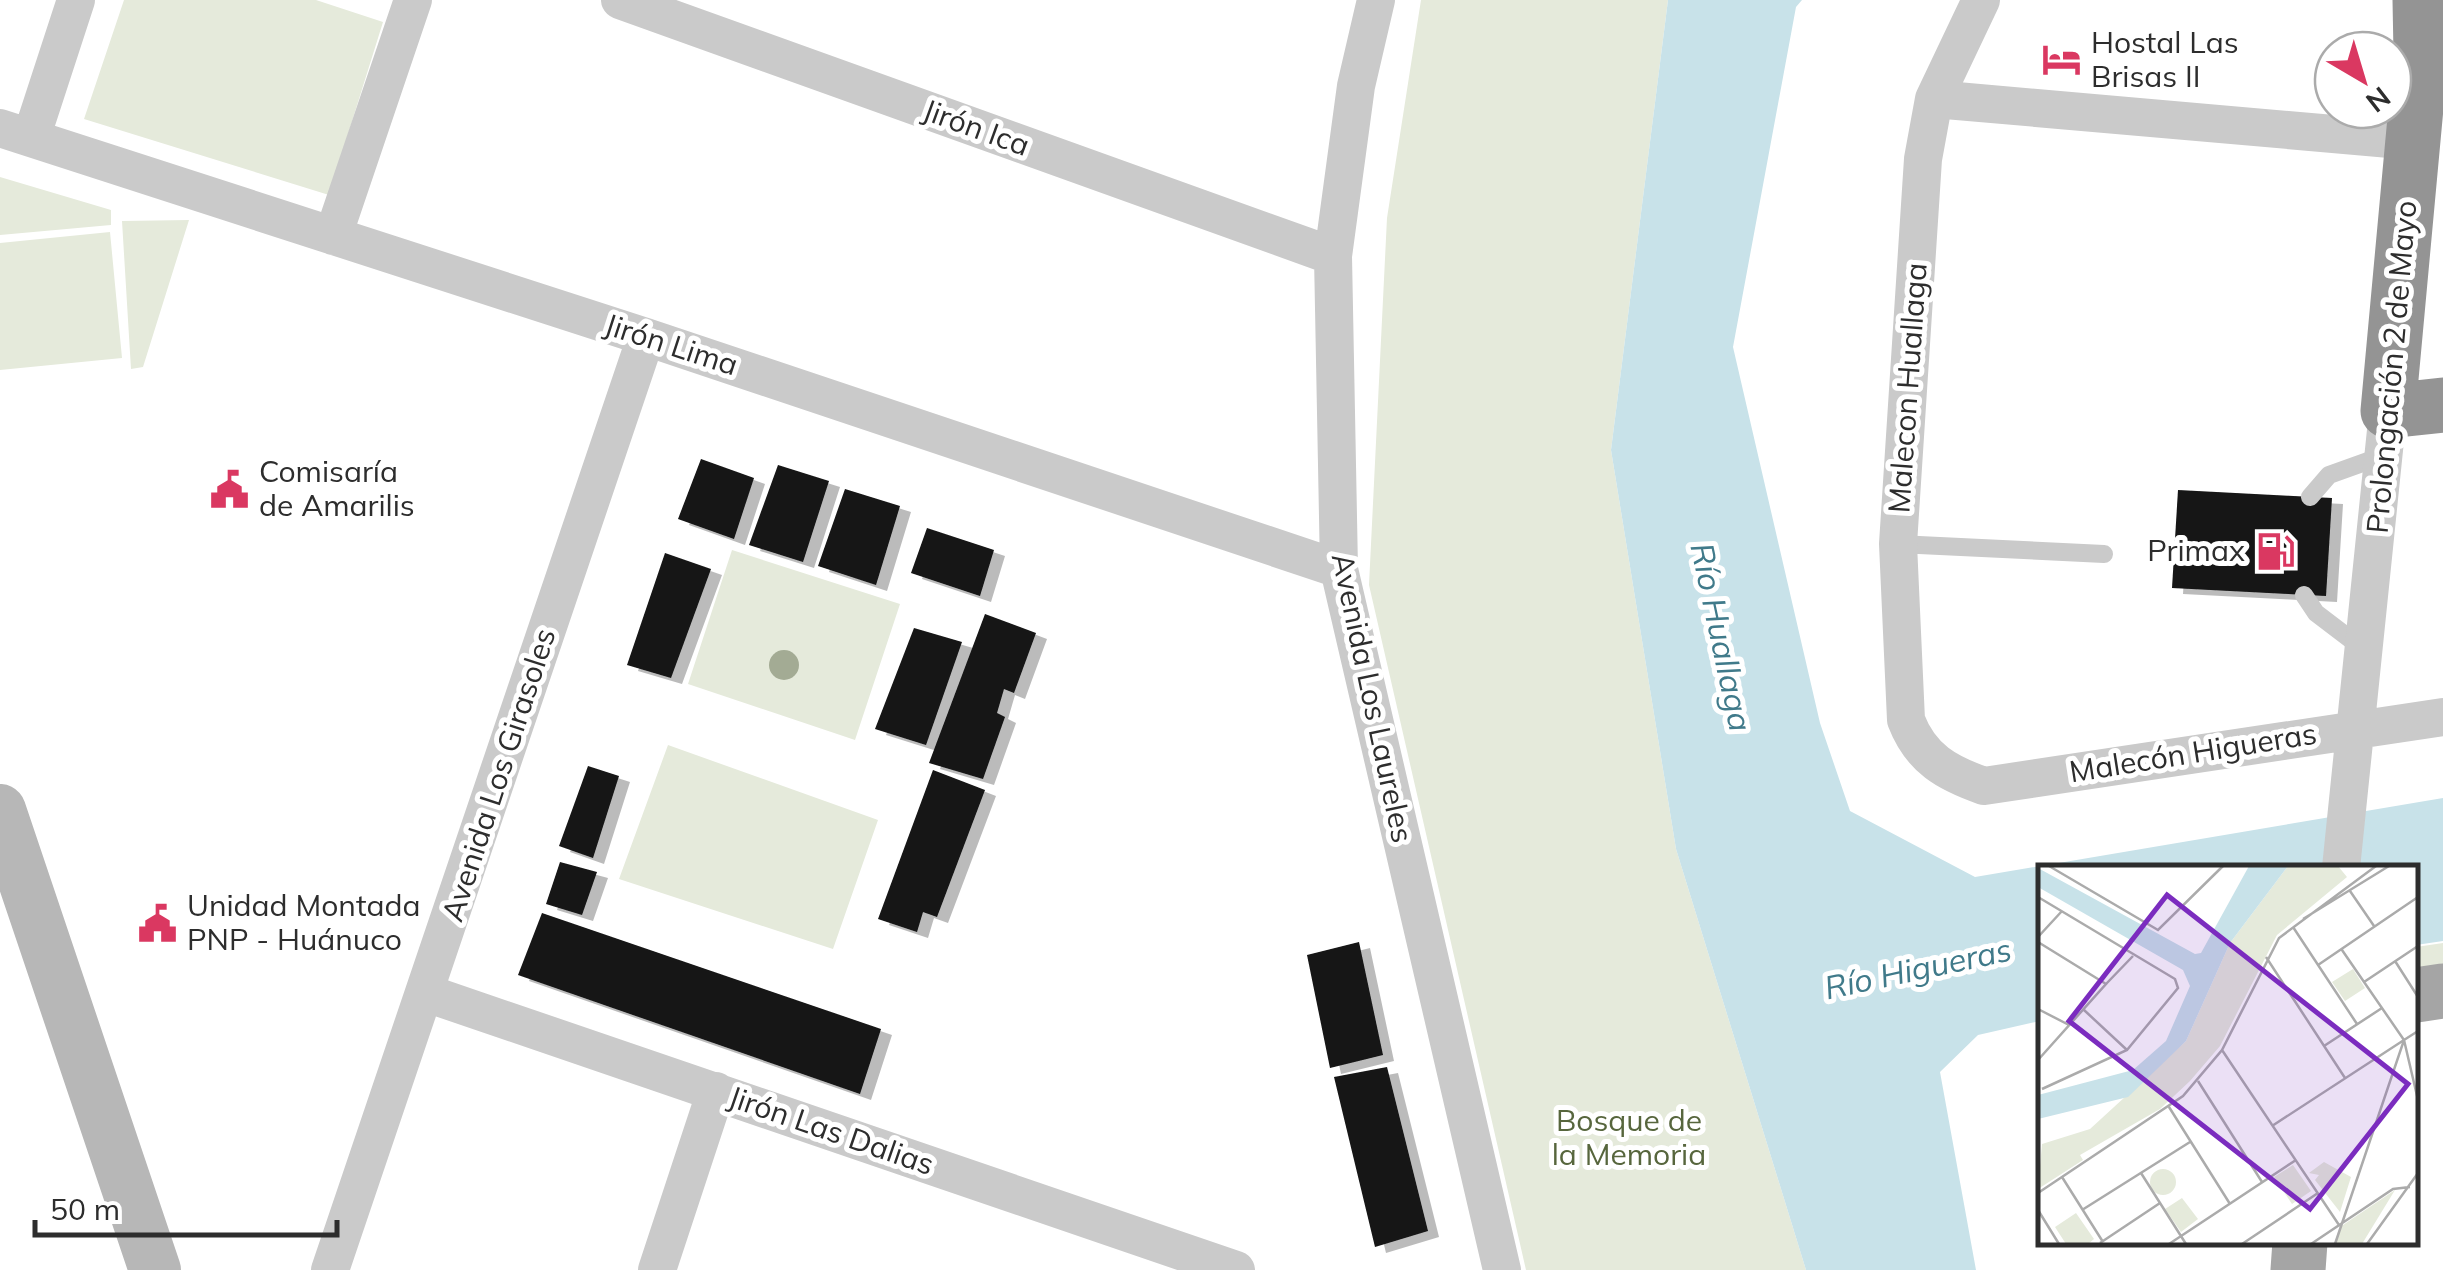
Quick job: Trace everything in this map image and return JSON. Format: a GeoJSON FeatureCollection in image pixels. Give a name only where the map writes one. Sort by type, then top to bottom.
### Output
{"type":"FeatureCollection","features":[{"type":"Feature","properties":{"kind":"highway","name":"Prolongación 2 de Mayo"},"geometry":{"type":"LineString","coordinates":[[2385,434],[2421,53],[2420,0]]}},
{"type":"Feature","properties":{"kind":"highway"},"geometry":{"type":"LineString","coordinates":[[2385,434],[2443,405]]}},
{"type":"Feature","properties":{"kind":"main road"},"geometry":{"type":"LineString","coordinates":[[0,810],[155,1270]]}},
{"type":"Feature","properties":{"kind":"main road"},"geometry":{"type":"LineString","coordinates":[[2418,995],[2443,992]]}},
{"type":"Feature","properties":{"kind":"main road"},"geometry":{"type":"LineString","coordinates":[[2298,1270],[2300,1245]]}},
{"type":"Feature","properties":{"kind":"street"},"geometry":{"type":"LineString","coordinates":[[15,133],[76,0]]}},
{"type":"Feature","properties":{"kind":"street"},"geometry":{"type":"LineString","coordinates":[[333,236],[413,0]]}},
{"type":"Feature","properties":{"kind":"street","name":"Jirón Ica"},"geometry":{"type":"LineString","coordinates":[[620,0],[1333,256]]}},
{"type":"Feature","properties":{"kind":"street","name":"Avenida Los Laureles"},"geometry":{"type":"LineString","coordinates":[[1376,0],[1356,86],[1333,256],[1339,570],[1502,1270]]}},
{"type":"Feature","properties":{"kind":"street","name":"Malecon Huallaga"},"geometry":{"type":"LineString","coordinates":[[1946,772],[1914,740],[1906,720],[1898,544],[1923,159],[1934,99],[1981,0]]}},
{"type":"Feature","properties":{"kind":"street"},"geometry":{"type":"LineString","coordinates":[[1934,99],[2413,141]]}},
{"type":"Feature","properties":{"kind":"street","name":"Jirón Lima"},"geometry":{"type":"LineString","coordinates":[[15,133],[646,337],[1339,570]]}},
{"type":"Feature","properties":{"kind":"street","name":"Avenida Los Girasoles"},"geometry":{"type":"LineString","coordinates":[[330,1270],[646,337]]}},
{"type":"Feature","properties":{"kind":"street","name":"Prolongación 2 de Mayo"},"geometry":{"type":"LineString","coordinates":[[2341,865],[2385,434]]}},
{"type":"Feature","properties":{"kind":"street","name":"Malecón Higueras"},"geometry":{"type":"LineString","coordinates":[[1946,772],[1984,786],[2356,734],[2443,718]]}},
{"type":"Feature","properties":{"kind":"street","name":"Jirón Las Dalias"},"geometry":{"type":"LineString","coordinates":[[426,993],[1236,1270]]}},
{"type":"Feature","properties":{"kind":"street"},"geometry":{"type":"LineString","coordinates":[[657,1270],[716,1092]]}},
{"type":"Feature","properties":{"kind":"lane"},"geometry":{"type":"LineString","coordinates":[[2310,497],[2329,475],[2385,434]]}},
{"type":"Feature","properties":{"kind":"lane"},"geometry":{"type":"LineString","coordinates":[[1898,544],[2104,554]]}},
{"type":"Feature","properties":{"kind":"lane"},"geometry":{"type":"LineString","coordinates":[[2304,595],[2316,613],[2365,651]]}},
{"type":"Feature","properties":{"kind":"green space"},"geometry":{"type":"Polygon","coordinates":[[[124,0],[316,0],[383,22],[329,195],[84,119],[124,0]]]}},
{"type":"Feature","properties":{"kind":"green space","name":"Bosque de la Memoria"},"geometry":{"type":"Polygon","coordinates":[[[1421,0],[1668,0],[1611,450],[1676,849],[1806,1270],[1526,1270],[1369,585],[1387,218],[1421,0]]]}},
{"type":"Feature","properties":{"kind":"green space"},"geometry":{"type":"Polygon","coordinates":[[[0,177],[111,210],[111,225],[0,235],[0,177]]]}},
{"type":"Feature","properties":{"kind":"green space"},"geometry":{"type":"Polygon","coordinates":[[[189,220],[143,367],[131,369],[122,221],[189,220]]]}},
{"type":"Feature","properties":{"kind":"green space"},"geometry":{"type":"Polygon","coordinates":[[[110,232],[122,358],[0,370],[0,243],[110,232]]]}},
{"type":"Feature","properties":{"kind":"green space"},"geometry":{"type":"Polygon","coordinates":[[[732,550],[900,604],[855,740],[688,684],[732,550]]]}},
{"type":"Feature","properties":{"kind":"green space"},"geometry":{"type":"Polygon","coordinates":[[[668,745],[878,820],[833,949],[619,879],[668,745]]]}},
{"type":"Feature","properties":{"kind":"green space"},"geometry":{"type":"Polygon","coordinates":[[[2443,943],[2443,966],[2418,969],[2418,947],[2443,943]]]}},
{"type":"Feature","properties":{"kind":"water"},"geometry":{"type":"Polygon","coordinates":[[[1668,0],[1802,0],[1796,7],[1733,347],[1820,723],[1850,811],[1975,877],[2038,866],[2038,1021],[1978,1035],[1940,1072],[1976,1270],[1806,1270],[1676,849],[1611,450],[1668,0]]]}},
{"type":"Feature","properties":{"kind":"water"},"geometry":{"type":"Polygon","coordinates":[[[2443,798],[2443,941],[2418,945],[2418,865],[2046,865],[2443,798]]]}},
{"type":"Feature","properties":{"kind":"building"},"geometry":{"type":"Polygon","coordinates":[[[701,459],[754,478],[734,539],[678,519],[701,459]]]}},
{"type":"Feature","properties":{"kind":"building"},"geometry":{"type":"Polygon","coordinates":[[[778,465],[829,481],[803,562],[749,545],[778,465]]]}},
{"type":"Feature","properties":{"kind":"building"},"geometry":{"type":"Polygon","coordinates":[[[845,489],[900,506],[876,585],[818,566],[845,489]]]}},
{"type":"Feature","properties":{"kind":"building"},"geometry":{"type":"Polygon","coordinates":[[[2178,490],[2332,498],[2326,596],[2172,588],[2178,490]]]}},
{"type":"Feature","properties":{"kind":"building"},"geometry":{"type":"Polygon","coordinates":[[[927,528],[994,550],[980,596],[911,573],[927,528]]]}},
{"type":"Feature","properties":{"kind":"building"},"geometry":{"type":"Polygon","coordinates":[[[665,553],[711,569],[671,678],[627,665],[665,553]]]}},
{"type":"Feature","properties":{"kind":"building"},"geometry":{"type":"Polygon","coordinates":[[[985,614],[1036,633],[1014,693],[1004,689],[997,713],[1005,717],[983,779],[929,763],[985,614]]]}},
{"type":"Feature","properties":{"kind":"building"},"geometry":{"type":"Polygon","coordinates":[[[914,628],[962,642],[926,745],[875,729],[914,628]]]}},
{"type":"Feature","properties":{"kind":"building"},"geometry":{"type":"Polygon","coordinates":[[[588,766],[619,776],[593,858],[559,846],[588,766]]]}},
{"type":"Feature","properties":{"kind":"building"},"geometry":{"type":"Polygon","coordinates":[[[933,770],[985,790],[937,917],[923,912],[917,932],[878,919],[933,770]]]}},
{"type":"Feature","properties":{"kind":"building"},"geometry":{"type":"Polygon","coordinates":[[[560,862],[597,872],[582,915],[546,904],[560,862]]]}},
{"type":"Feature","properties":{"kind":"building"},"geometry":{"type":"Polygon","coordinates":[[[542,913],[881,1029],[860,1094],[518,975],[542,913]]]}},
{"type":"Feature","properties":{"kind":"building"},"geometry":{"type":"Polygon","coordinates":[[[1359,942],[1383,1055],[1330,1068],[1307,955],[1359,942]]]}},
{"type":"Feature","properties":{"kind":"building"},"geometry":{"type":"Polygon","coordinates":[[[1387,1067],[1428,1231],[1375,1247],[1334,1077],[1387,1067]]]}},
{"type":"Feature","properties":{"kind":"place","name":"Hostal Las Brisas II"},"geometry":{"type":"Point","coordinates":[2061,60]}},
{"type":"Feature","properties":{"kind":"place","name":"Comisaría de Amarilis"},"geometry":{"type":"Point","coordinates":[229,489]}},
{"type":"Feature","properties":{"kind":"place","name":"Primax"},"geometry":{"type":"Point","coordinates":[2275,551]}},
{"type":"Feature","properties":{"kind":"place","name":"Unidad Montada PNP - Huánuco"},"geometry":{"type":"Point","coordinates":[157,923]}},
{"type":"Feature","properties":{"kind":"water label","name":"Río Huallaga"},"geometry":{"type":"Point","coordinates":[1721,637]}},
{"type":"Feature","properties":{"kind":"water label","name":"Río Higueras"},"geometry":{"type":"Point","coordinates":[1918,969]}}]}
